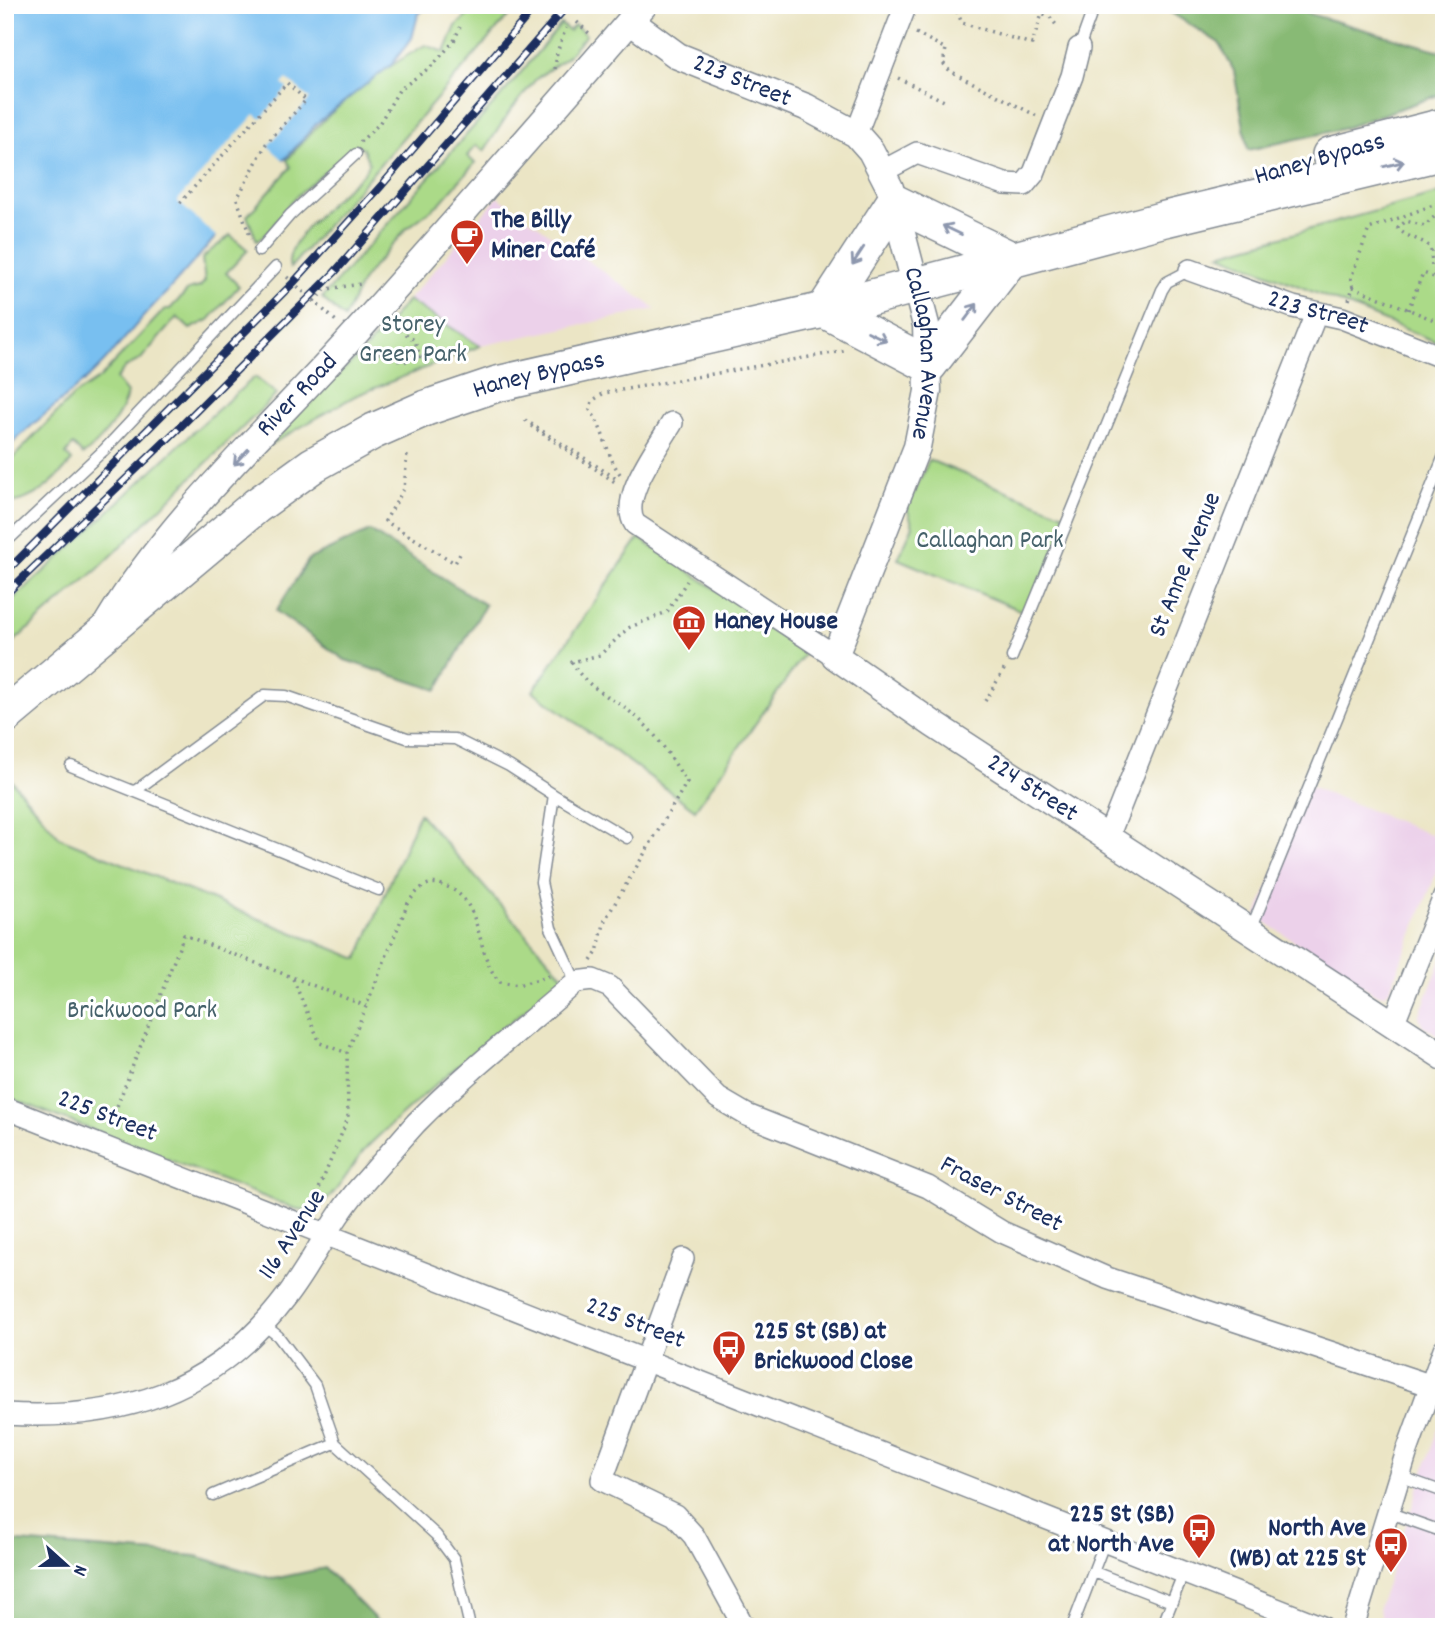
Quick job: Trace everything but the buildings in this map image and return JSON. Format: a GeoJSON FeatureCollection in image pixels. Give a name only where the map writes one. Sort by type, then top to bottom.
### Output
{"type":"FeatureCollection","features":[{"type":"Feature","properties":{"kind":"highway","name":"Haney Bypass"},"geometry":{"type":"LineString","coordinates":[[1161,220],[1266,172],[1444,126]]}},
{"type":"Feature","properties":{"kind":"highway","name":"Haney Bypass"},"geometry":{"type":"LineString","coordinates":[[5,716],[256,506],[313,465],[374,431],[426,408],[497,384],[824,310],[1161,220],[1444,152]]}},
{"type":"Feature","properties":{"kind":"highway"},"geometry":{"type":"LineString","coordinates":[[888,187],[1011,259],[929,365],[824,310],[888,187]]}},
{"type":"Feature","properties":{"kind":"street"},"geometry":{"type":"LineString","coordinates":[[856,134],[906,5]]}},
{"type":"Feature","properties":{"kind":"street","name":"223 Street"},"geometry":{"type":"LineString","coordinates":[[637,13],[678,57],[806,107],[856,134]]}},
{"type":"Feature","properties":{"kind":"street","name":"River Road"},"geometry":{"type":"LineString","coordinates":[[100,635],[133,580],[164,541],[361,341],[637,13]]}},
{"type":"Feature","properties":{"kind":"street"},"geometry":{"type":"LineString","coordinates":[[888,187],[911,155],[924,153],[1005,184],[1024,185],[1034,173],[1072,76],[1079,48]]}},
{"type":"Feature","properties":{"kind":"street","name":"Callaghan Avenue"},"geometry":{"type":"LineString","coordinates":[[835,656],[917,447],[925,418],[929,365],[926,325],[888,187],[856,134]]}},
{"type":"Feature","properties":{"kind":"street","name":"223 Street"},"geometry":{"type":"LineString","coordinates":[[1189,270],[1316,314],[1342,318],[1444,358]]}},
{"type":"Feature","properties":{"kind":"street","name":"St Anne Avenue"},"geometry":{"type":"LineString","coordinates":[[1108,837],[1316,314]]}},
{"type":"Feature","properties":{"kind":"street","name":"224 Street"},"geometry":{"type":"LineString","coordinates":[[672,423],[631,496],[628,512],[640,528],[1444,1057]]}},
{"type":"Feature","properties":{"kind":"street"},"geometry":{"type":"LineString","coordinates":[[1393,1024],[1444,897]]}},
{"type":"Feature","properties":{"kind":"street","name":"116 Avenue"},"geometry":{"type":"LineString","coordinates":[[5,1414],[76,1415],[135,1404],[169,1391],[231,1355],[264,1325],[341,1209],[417,1122],[569,979]]}},
{"type":"Feature","properties":{"kind":"street","name":"Fraser Street"},"geometry":{"type":"LineString","coordinates":[[569,979],[593,981],[610,987],[719,1098],[747,1115],[928,1187],[1002,1231],[1107,1278],[1437,1388]]}},
{"type":"Feature","properties":{"kind":"street","name":"225 Street"},"geometry":{"type":"LineString","coordinates":[[5,1108],[1322,1627]]}},
{"type":"Feature","properties":{"kind":"street"},"geometry":{"type":"LineString","coordinates":[[683,1259],[602,1479],[676,1515],[694,1536],[744,1627]]}},
{"type":"Feature","properties":{"kind":"street"},"geometry":{"type":"LineString","coordinates":[[1353,1627],[1399,1476],[1437,1388],[1444,1349]]}},
{"type":"Feature","properties":{"kind":"lane"},"geometry":{"type":"LineString","coordinates":[[1073,5],[1092,12],[1079,48]]}},
{"type":"Feature","properties":{"kind":"lane"},"geometry":{"type":"LineString","coordinates":[[256,248],[356,154]]}},
{"type":"Feature","properties":{"kind":"lane"},"geometry":{"type":"LineString","coordinates":[[5,543],[104,450],[279,270]]}},
{"type":"Feature","properties":{"kind":"lane"},"geometry":{"type":"LineString","coordinates":[[1012,657],[1162,290],[1167,282],[1189,270]]}},
{"type":"Feature","properties":{"kind":"lane"},"geometry":{"type":"LineString","coordinates":[[1251,929],[1444,456]]}},
{"type":"Feature","properties":{"kind":"lane"},"geometry":{"type":"LineString","coordinates":[[135,791],[265,695],[286,696],[407,738],[455,739],[509,766],[626,838]]}},
{"type":"Feature","properties":{"kind":"lane"},"geometry":{"type":"LineString","coordinates":[[71,766],[379,890]]}},
{"type":"Feature","properties":{"kind":"lane"},"geometry":{"type":"LineString","coordinates":[[554,795],[541,882],[551,928],[569,979]]}},
{"type":"Feature","properties":{"kind":"lane"},"geometry":{"type":"LineString","coordinates":[[264,1325],[278,1336],[315,1385],[335,1443],[436,1535],[454,1559],[470,1627]]}},
{"type":"Feature","properties":{"kind":"lane"},"geometry":{"type":"LineString","coordinates":[[213,1495],[335,1443]]}},
{"type":"Feature","properties":{"kind":"lane"},"geometry":{"type":"LineString","coordinates":[[1399,1476],[1444,1492]]}},
{"type":"Feature","properties":{"kind":"lane"},"geometry":{"type":"LineString","coordinates":[[1387,1513],[1444,1532]]}},
{"type":"Feature","properties":{"kind":"lane"},"geometry":{"type":"LineString","coordinates":[[1072,1627],[1105,1541]]}},
{"type":"Feature","properties":{"kind":"lane"},"geometry":{"type":"LineString","coordinates":[[1094,1572],[1172,1602]]}},
{"type":"Feature","properties":{"kind":"lane"},"geometry":{"type":"LineString","coordinates":[[1162,1627],[1183,1574]]}},
{"type":"Feature","properties":{"kind":"path"},"geometry":{"type":"LineString","coordinates":[[954,5],[962,23],[1032,44],[1042,14],[1050,17],[1057,26]]}},
{"type":"Feature","properties":{"kind":"path"},"geometry":{"type":"LineString","coordinates":[[577,22],[589,32]]}},
{"type":"Feature","properties":{"kind":"path"},"geometry":{"type":"LineString","coordinates":[[356,154],[361,141],[379,124],[399,90],[433,65],[454,41],[460,27]]}},
{"type":"Feature","properties":{"kind":"path"},"geometry":{"type":"LineString","coordinates":[[555,69],[557,52],[566,28]]}},
{"type":"Feature","properties":{"kind":"path"},"geometry":{"type":"LineString","coordinates":[[914,32],[946,49],[943,63],[950,71],[1038,116]]}},
{"type":"Feature","properties":{"kind":"path"},"geometry":{"type":"LineString","coordinates":[[896,78],[946,102]]}},
{"type":"Feature","properties":{"kind":"path"},"geometry":{"type":"LineString","coordinates":[[180,204],[287,83],[306,100],[266,144],[237,199],[256,248]]}},
{"type":"Feature","properties":{"kind":"path"},"geometry":{"type":"LineString","coordinates":[[1347,306],[1353,287],[1351,278],[1369,229],[1444,201]]}},
{"type":"Feature","properties":{"kind":"path"},"geometry":{"type":"LineString","coordinates":[[1444,207],[1425,226],[1406,221],[1398,228],[1401,233],[1427,243],[1431,248],[1432,268],[1444,275]]}},
{"type":"Feature","properties":{"kind":"path"},"geometry":{"type":"LineString","coordinates":[[279,270],[361,341],[403,362],[420,356]]}},
{"type":"Feature","properties":{"kind":"path"},"geometry":{"type":"LineString","coordinates":[[1408,310],[1423,273],[1444,281]]}},
{"type":"Feature","properties":{"kind":"path"},"geometry":{"type":"LineString","coordinates":[[314,301],[326,289],[361,284]]}},
{"type":"Feature","properties":{"kind":"path"},"geometry":{"type":"LineString","coordinates":[[1353,287],[1444,324]]}},
{"type":"Feature","properties":{"kind":"path"},"geometry":{"type":"LineString","coordinates":[[388,333],[395,325],[415,341],[420,356],[433,363]]}},
{"type":"Feature","properties":{"kind":"path"},"geometry":{"type":"LineString","coordinates":[[361,341],[380,342]]}},
{"type":"Feature","properties":{"kind":"path"},"geometry":{"type":"LineString","coordinates":[[615,494],[624,479],[613,464],[606,438],[590,410],[592,401],[604,393],[856,349]]}},
{"type":"Feature","properties":{"kind":"path"},"geometry":{"type":"LineString","coordinates":[[525,420],[621,483]]}},
{"type":"Feature","properties":{"kind":"path"},"geometry":{"type":"LineString","coordinates":[[407,455],[404,489],[385,521],[455,563],[460,554]]}},
{"type":"Feature","properties":{"kind":"path"},"geometry":{"type":"LineString","coordinates":[[314,1201],[348,1118],[347,1053],[408,903],[425,884],[435,883],[453,888],[470,905],[490,968],[500,982],[518,985],[540,976],[569,979],[597,952],[604,920],[687,782],[643,723],[621,704],[579,678],[572,662],[600,654],[628,628],[667,612],[690,576]]}},
{"type":"Feature","properties":{"kind":"path"},"geometry":{"type":"LineString","coordinates":[[985,701],[1012,657]]}},
{"type":"Feature","properties":{"kind":"path"},"geometry":{"type":"LineString","coordinates":[[112,1119],[184,935],[366,1006]]}},
{"type":"Feature","properties":{"kind":"path"},"geometry":{"type":"LineString","coordinates":[[293,979],[320,1043],[347,1053]]}},
{"type":"Feature","properties":{"kind":"shaded area"},"geometry":{"type":"Polygon","coordinates":[[[498,197],[656,309],[480,346],[408,300],[498,197]]]}},
{"type":"Feature","properties":{"kind":"shaded area"},"geometry":{"type":"Polygon","coordinates":[[[1310,786],[1444,840],[1444,854],[1390,989],[1385,995],[1375,994],[1256,916],[1310,786]]]}},
{"type":"Feature","properties":{"kind":"shaded area"},"geometry":{"type":"Polygon","coordinates":[[[1444,953],[1444,1039],[1422,1025],[1419,1016],[1444,953]]]}},
{"type":"Feature","properties":{"kind":"shaded area"},"geometry":{"type":"Polygon","coordinates":[[[1444,1410],[1444,1627],[1382,1627],[1379,1607],[1444,1410]]]}},
{"type":"Feature","properties":{"kind":"green space"},"geometry":{"type":"Polygon","coordinates":[[[479,5],[518,5],[290,268],[290,257],[304,231],[364,173],[369,163],[363,149],[356,145],[305,189],[257,241],[247,216],[291,167],[287,160],[302,143],[351,96],[405,57],[425,45],[445,52],[456,26],[479,5]]]}},
{"type":"Feature","properties":{"kind":"green space"},"geometry":{"type":"Polygon","coordinates":[[[1159,5],[1307,5],[1306,13],[1444,52],[1444,93],[1342,129],[1248,150],[1234,71],[1219,43],[1159,5]]]}},
{"type":"Feature","properties":{"kind":"green space"},"geometry":{"type":"Polygon","coordinates":[[[561,24],[569,31],[575,25],[586,35],[567,57],[536,79],[510,111],[484,151],[476,145],[467,156],[475,163],[440,203],[406,229],[374,266],[363,280],[344,318],[322,298],[561,24]]]}},
{"type":"Feature","properties":{"kind":"green space"},"geometry":{"type":"Polygon","coordinates":[[[1444,192],[1444,345],[1220,254],[1444,192]]]}},
{"type":"Feature","properties":{"kind":"green space"},"geometry":{"type":"Polygon","coordinates":[[[230,235],[248,250],[226,273],[239,286],[209,320],[190,329],[177,317],[140,360],[125,367],[116,379],[127,393],[125,401],[97,443],[83,455],[73,445],[66,454],[72,461],[50,483],[34,495],[5,504],[7,464],[73,396],[100,378],[165,309],[170,309],[188,290],[200,287],[205,281],[202,259],[230,235]]]}},
{"type":"Feature","properties":{"kind":"green space","name":"Storey Green Park"},"geometry":{"type":"Polygon","coordinates":[[[408,300],[480,346],[355,396],[261,450],[312,397],[361,354],[408,300]]]}},
{"type":"Feature","properties":{"kind":"green space"},"geometry":{"type":"Polygon","coordinates":[[[255,377],[277,394],[98,569],[5,649],[5,606],[255,377]]]}},
{"type":"Feature","properties":{"kind":"green space","name":"Callaghan Park"},"geometry":{"type":"Polygon","coordinates":[[[929,460],[1069,516],[1029,614],[898,559],[913,526],[907,508],[929,460]]]}},
{"type":"Feature","properties":{"kind":"green space"},"geometry":{"type":"Polygon","coordinates":[[[370,531],[485,605],[437,690],[345,660],[276,611],[309,559],[370,531]]]}},
{"type":"Feature","properties":{"kind":"green space"},"geometry":{"type":"Polygon","coordinates":[[[639,538],[807,650],[695,810],[533,691],[639,538]]]}},
{"type":"Feature","properties":{"kind":"green space","name":"Brickwood Park"},"geometry":{"type":"Polygon","coordinates":[[[5,773],[60,838],[358,959],[419,813],[564,977],[392,1123],[369,1145],[328,1199],[306,1210],[293,1208],[5,1096],[5,773]]]}},
{"type":"Feature","properties":{"kind":"green space"},"geometry":{"type":"Polygon","coordinates":[[[5,1541],[196,1556],[273,1579],[325,1568],[383,1627],[5,1627],[5,1541]]]}},
{"type":"Feature","properties":{"kind":"water"},"geometry":{"type":"Polygon","coordinates":[[[5,5],[428,5],[418,15],[412,38],[392,64],[317,123],[104,361],[5,451],[5,5]]]}},
{"type":"Feature","properties":{"kind":"pier"},"geometry":{"type":"Polygon","coordinates":[[[287,79],[310,99],[268,146],[288,164],[218,238],[177,201],[255,114],[261,119],[287,88],[282,84],[287,79]]]}},
{"type":"Feature","properties":{"kind":"railway"},"geometry":{"type":"LineString","coordinates":[[5,573],[293,283],[382,185],[537,5]]}},
{"type":"Feature","properties":{"kind":"railway"},"geometry":{"type":"LineString","coordinates":[[5,595],[176,431],[334,273],[568,5]]}},
{"type":"Feature","properties":{"kind":"place","name":"The Billy Miner Café"},"geometry":{"type":"Point","coordinates":[467,266]}},
{"type":"Feature","properties":{"kind":"place","name":"Haney House"},"geometry":{"type":"Point","coordinates":[689,652]}},
{"type":"Feature","properties":{"kind":"place","name":"225 St (SB) at Brickwood Close"},"geometry":{"type":"Point","coordinates":[729,1377]}},
{"type":"Feature","properties":{"kind":"place","name":"225 St (SB) at North Ave"},"geometry":{"type":"Point","coordinates":[1199,1560]}},
{"type":"Feature","properties":{"kind":"place","name":"North Ave (WB) at 225 St"},"geometry":{"type":"Point","coordinates":[1391,1574]}}]}
